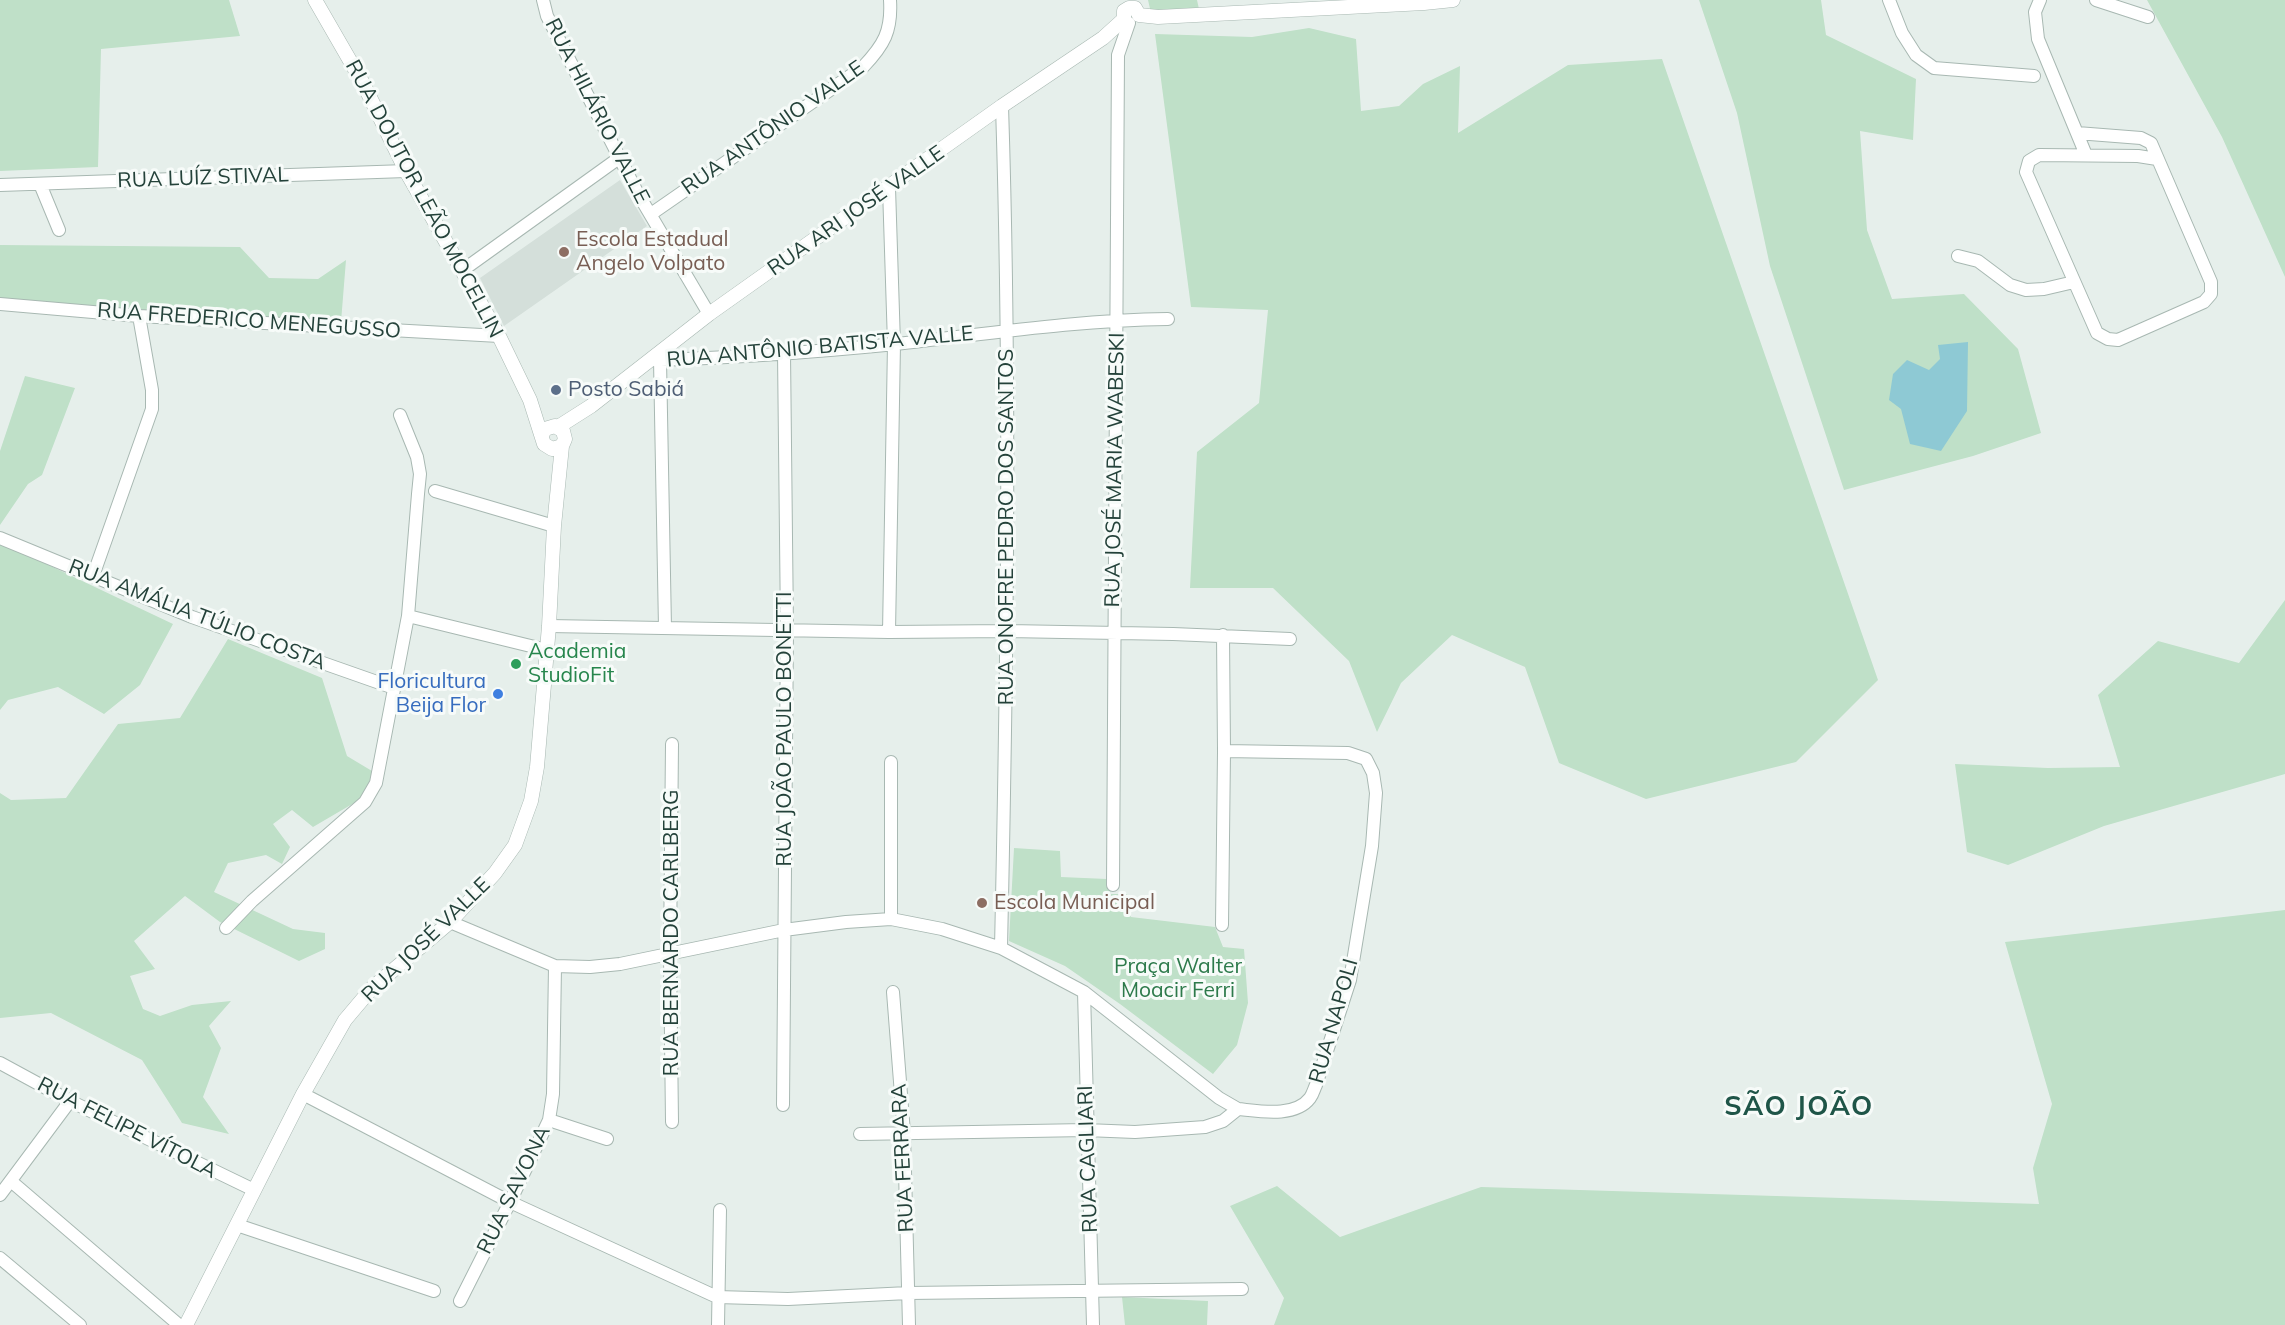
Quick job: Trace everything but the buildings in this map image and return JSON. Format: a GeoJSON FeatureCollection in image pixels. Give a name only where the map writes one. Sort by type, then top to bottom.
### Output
{"type":"FeatureCollection","features":[{"type":"Feature","properties":{"kind":"street","name":"RUA DOUTOR LEÃO MOCELLIN"},"geometry":{"type":"LineString","coordinates":[[315,0],[364,85],[406,171],[499,336],[530,400],[554,436]]}},
{"type":"Feature","properties":{"kind":"street","name":"RUA HILÁRIO VALLE"},"geometry":{"type":"LineString","coordinates":[[543,0],[547,16],[619,158],[709,314]]}},
{"type":"Feature","properties":{"kind":"street","name":"RUA ANTÔNIO VALLE"},"geometry":{"type":"LineString","coordinates":[[651,214],[863,67],[878,51],[888,34],[890,0]]}},
{"type":"Feature","properties":{"kind":"street"},"geometry":{"type":"LineString","coordinates":[[1130,10],[1158,17],[1366,3],[1453,0]]}},
{"type":"Feature","properties":{"kind":"street"},"geometry":{"type":"LineString","coordinates":[[1889,0],[1902,33],[1916,55],[1934,68],[2034,75]]}},
{"type":"Feature","properties":{"kind":"street"},"geometry":{"type":"LineString","coordinates":[[2040,0],[2035,12],[2038,39],[2086,155]]}},
{"type":"Feature","properties":{"kind":"street"},"geometry":{"type":"LineString","coordinates":[[2096,0],[2148,17]]}},
{"type":"Feature","properties":{"kind":"street","name":"RUA ARI JOSÉ VALLE"},"geometry":{"type":"LineString","coordinates":[[554,436],[655,360],[709,314],[1002,106],[1103,38],[1130,10]]}},
{"type":"Feature","properties":{"kind":"street","name":"RUA JOSÉ MARIA WABESKI"},"geometry":{"type":"LineString","coordinates":[[1113,885],[1118,55],[1130,10]]}},
{"type":"Feature","properties":{"kind":"street"},"geometry":{"type":"LineString","coordinates":[[1103,38],[1110,43],[1118,55]]}},
{"type":"Feature","properties":{"kind":"street","name":"RUA ONOFRE PEDRO DOS SANTOS"},"geometry":{"type":"LineString","coordinates":[[1000,948],[1008,631],[1008,331],[1002,106]]}},
{"type":"Feature","properties":{"kind":"street"},"geometry":{"type":"LineString","coordinates":[[2077,133],[2141,138],[2151,143],[2211,282],[2211,294],[2204,302],[2118,340],[2108,339],[2097,333],[2026,172],[2029,161],[2039,155],[2157,159]]}},
{"type":"Feature","properties":{"kind":"street"},"geometry":{"type":"LineString","coordinates":[[463,270],[619,158]]}},
{"type":"Feature","properties":{"kind":"street","name":"RUA LUÍZ STIVAL"},"geometry":{"type":"LineString","coordinates":[[0,185],[406,171]]}},
{"type":"Feature","properties":{"kind":"street"},"geometry":{"type":"LineString","coordinates":[[40,184],[59,230]]}},
{"type":"Feature","properties":{"kind":"street"},"geometry":{"type":"LineString","coordinates":[[889,188],[894,344],[889,632]]}},
{"type":"Feature","properties":{"kind":"street"},"geometry":{"type":"LineString","coordinates":[[1958,256],[1978,261],[2010,285],[2026,290],[2044,289],[2074,282]]}},
{"type":"Feature","properties":{"kind":"street","name":"RUA FREDERICO MENEGUSSO"},"geometry":{"type":"LineString","coordinates":[[0,304],[139,316],[499,336]]}},
{"type":"Feature","properties":{"kind":"street"},"geometry":{"type":"LineString","coordinates":[[93,576],[152,410],[152,390],[139,316]]}},
{"type":"Feature","properties":{"kind":"street","name":"RUA ANTÔNIO BATISTA VALLE"},"geometry":{"type":"LineString","coordinates":[[655,360],[699,360],[894,344],[1117,320],[1168,319]]}},
{"type":"Feature","properties":{"kind":"street","name":"RUA JOÃO PAULO BONETTI"},"geometry":{"type":"LineString","coordinates":[[783,1105],[787,629],[784,353]]}},
{"type":"Feature","properties":{"kind":"street"},"geometry":{"type":"LineString","coordinates":[[655,360],[665,628]]}},
{"type":"Feature","properties":{"kind":"street"},"geometry":{"type":"LineString","coordinates":[[226,928],[252,901],[365,802],[376,783],[408,616],[420,474],[417,457],[400,415]]}},
{"type":"Feature","properties":{"kind":"street","name":"RUA JOSÉ VALLE"},"geometry":{"type":"LineString","coordinates":[[186,1325],[303,1094],[345,1020],[372,988],[450,922],[495,873],[515,845],[531,801],[537,767],[558,486],[554,436]]}},
{"type":"Feature","properties":{"kind":"street"},"geometry":{"type":"LineString","coordinates":[[435,491],[554,526]]}},
{"type":"Feature","properties":{"kind":"street","name":"RUA AMÁLIA TÚLIO COSTA"},"geometry":{"type":"LineString","coordinates":[[0,538],[192,617],[394,688]]}},
{"type":"Feature","properties":{"kind":"street"},"geometry":{"type":"LineString","coordinates":[[408,616],[547,650]]}},
{"type":"Feature","properties":{"kind":"street"},"geometry":{"type":"LineString","coordinates":[[549,626],[889,632],[1008,631],[1223,635],[1290,639]]}},
{"type":"Feature","properties":{"kind":"street"},"geometry":{"type":"LineString","coordinates":[[1222,925],[1223,635]]}},
{"type":"Feature","properties":{"kind":"street","name":"RUA BERNARDO CARLBERG"},"geometry":{"type":"LineString","coordinates":[[672,744],[670,954],[672,1122]]}},
{"type":"Feature","properties":{"kind":"street","name":"RUA NAPOLI"},"geometry":{"type":"LineString","coordinates":[[1224,751],[1348,753],[1366,759],[1373,773],[1377,793],[1372,846],[1350,980],[1316,1085],[1309,1099],[1298,1107],[1273,1112],[1238,1109]]}},
{"type":"Feature","properties":{"kind":"street"},"geometry":{"type":"LineString","coordinates":[[891,762],[891,919]]}},
{"type":"Feature","properties":{"kind":"street"},"geometry":{"type":"LineString","coordinates":[[450,922],[555,966],[590,967],[620,964],[784,930],[846,922],[891,919],[942,929],[1000,948],[1084,992],[1219,1098],[1238,1109],[1223,1121],[1204,1127],[1135,1132],[1086,1130],[860,1134]]}},
{"type":"Feature","properties":{"kind":"street","name":"RUA SAVONA"},"geometry":{"type":"LineString","coordinates":[[460,1300],[549,1120],[553,1094],[555,966]]}},
{"type":"Feature","properties":{"kind":"street","name":"RUA FERRARA"},"geometry":{"type":"LineString","coordinates":[[893,992],[904,1133],[909,1325]]}},
{"type":"Feature","properties":{"kind":"street","name":"RUA CAGLIARI"},"geometry":{"type":"LineString","coordinates":[[1084,992],[1093,1325]]}},
{"type":"Feature","properties":{"kind":"street","name":"RUA FELIPE VÍTOLA"},"geometry":{"type":"LineString","coordinates":[[0,1063],[70,1101],[254,1190]]}},
{"type":"Feature","properties":{"kind":"street"},"geometry":{"type":"LineString","coordinates":[[303,1094],[510,1202],[717,1297],[788,1299],[908,1293],[1242,1289]]}},
{"type":"Feature","properties":{"kind":"street"},"geometry":{"type":"LineString","coordinates":[[0,1195],[12,1182],[70,1101]]}},
{"type":"Feature","properties":{"kind":"street"},"geometry":{"type":"LineString","coordinates":[[549,1120],[607,1139]]}},
{"type":"Feature","properties":{"kind":"street"},"geometry":{"type":"LineString","coordinates":[[12,1182],[179,1325]]}},
{"type":"Feature","properties":{"kind":"street"},"geometry":{"type":"LineString","coordinates":[[718,1325],[720,1210]]}},
{"type":"Feature","properties":{"kind":"street"},"geometry":{"type":"LineString","coordinates":[[237,1225],[434,1291]]}},
{"type":"Feature","properties":{"kind":"street"},"geometry":{"type":"LineString","coordinates":[[0,1258],[80,1325]]}},
{"type":"Feature","properties":{"kind":"shaded area","name":"Escola Estadual Angelo Volpato"},"geometry":{"type":"Polygon","coordinates":[[[620,180],[647,226],[504,326],[480,278],[620,180]]]}},
{"type":"Feature","properties":{"kind":"green space"},"geometry":{"type":"Polygon","coordinates":[[[0,0],[229,0],[240,36],[101,49],[98,167],[0,171],[0,0]]]}},
{"type":"Feature","properties":{"kind":"green space"},"geometry":{"type":"Polygon","coordinates":[[[1148,0],[1197,0],[1199,9],[1151,13],[1148,0]]]}},
{"type":"Feature","properties":{"kind":"green space"},"geometry":{"type":"Polygon","coordinates":[[[1699,0],[1821,0],[1826,35],[1916,79],[1913,140],[1860,131],[1867,230],[1892,299],[1964,294],[2018,349],[2041,433],[1973,456],[1844,490],[1770,266],[1737,113],[1699,0]]]}},
{"type":"Feature","properties":{"kind":"green space"},"geometry":{"type":"Polygon","coordinates":[[[2147,0],[2285,0],[2285,277],[2222,137],[2147,0]]]}},
{"type":"Feature","properties":{"kind":"green space"},"geometry":{"type":"Polygon","coordinates":[[[1309,28],[1356,39],[1361,111],[1399,106],[1423,84],[1460,66],[1458,133],[1568,65],[1662,59],[1878,680],[1796,762],[1646,799],[1559,763],[1525,667],[1452,635],[1401,683],[1377,732],[1349,661],[1273,588],[1190,588],[1197,452],[1259,403],[1268,310],[1191,307],[1155,34],[1252,37],[1309,28]]]}},
{"type":"Feature","properties":{"kind":"green space"},"geometry":{"type":"Polygon","coordinates":[[[0,245],[240,247],[269,278],[318,279],[346,260],[341,322],[0,302],[0,245]]]}},
{"type":"Feature","properties":{"kind":"green space"},"geometry":{"type":"Polygon","coordinates":[[[25,376],[75,388],[42,475],[28,484],[0,525],[0,451],[25,376]]]}},
{"type":"Feature","properties":{"kind":"green space"},"geometry":{"type":"Polygon","coordinates":[[[0,542],[173,624],[140,685],[104,714],[58,687],[8,700],[0,710],[0,542]]]}},
{"type":"Feature","properties":{"kind":"green space"},"geometry":{"type":"Polygon","coordinates":[[[2285,600],[2285,774],[2104,826],[2008,865],[1967,852],[1955,764],[2048,768],[2120,767],[2098,695],[2158,641],[2239,663],[2285,600]]]}},
{"type":"Feature","properties":{"kind":"green space"},"geometry":{"type":"Polygon","coordinates":[[[228,639],[322,678],[347,756],[372,771],[366,796],[313,827],[292,810],[273,824],[290,847],[282,864],[266,855],[228,863],[214,892],[293,929],[325,933],[325,949],[299,961],[220,922],[185,896],[134,941],[155,969],[130,976],[143,1009],[160,1016],[192,1005],[231,1001],[209,1026],[221,1048],[203,1097],[229,1134],[182,1123],[142,1060],[51,1013],[0,1018],[0,793],[11,800],[66,798],[118,724],[180,718],[228,639]]]}},
{"type":"Feature","properties":{"kind":"green space","name":"Praça Walter Moacir Ferri"},"geometry":{"type":"Polygon","coordinates":[[[1014,848],[1060,851],[1061,877],[1107,879],[1111,894],[1127,894],[1131,917],[1215,927],[1223,947],[1244,949],[1248,1003],[1237,1045],[1213,1074],[1065,966],[1009,941],[1014,848]]]}},
{"type":"Feature","properties":{"kind":"green space"},"geometry":{"type":"Polygon","coordinates":[[[2285,910],[2285,1325],[1274,1325],[1284,1298],[1230,1206],[1277,1186],[1340,1237],[1481,1187],[2039,1204],[2033,1168],[2052,1104],[2005,942],[2285,910]]]}},
{"type":"Feature","properties":{"kind":"green space"},"geometry":{"type":"Polygon","coordinates":[[[1122,1297],[1208,1301],[1207,1325],[1125,1325],[1122,1297]]]}},
{"type":"Feature","properties":{"kind":"water"},"geometry":{"type":"Polygon","coordinates":[[[1968,342],[1967,411],[1941,451],[1910,444],[1901,409],[1889,400],[1893,374],[1907,360],[1929,370],[1940,359],[1938,345],[1968,342]]]}},
{"type":"Feature","properties":{"kind":"place","name":"Escola Estadual Angelo Volpato"},"geometry":{"type":"Point","coordinates":[564,252]}},
{"type":"Feature","properties":{"kind":"place","name":"Posto Sabiá"},"geometry":{"type":"Point","coordinates":[556,390]}},
{"type":"Feature","properties":{"kind":"place","name":"Academia StudioFit"},"geometry":{"type":"Point","coordinates":[516,664]}},
{"type":"Feature","properties":{"kind":"place","name":"Floricultura Beija Flor"},"geometry":{"type":"Point","coordinates":[498,694]}},
{"type":"Feature","properties":{"kind":"place","name":"Escola Municipal"},"geometry":{"type":"Point","coordinates":[982,903]}},
{"type":"Feature","properties":{"kind":"district","name":"SÃO JOÃO"},"geometry":{"type":"Point","coordinates":[1799,1107]}}]}
